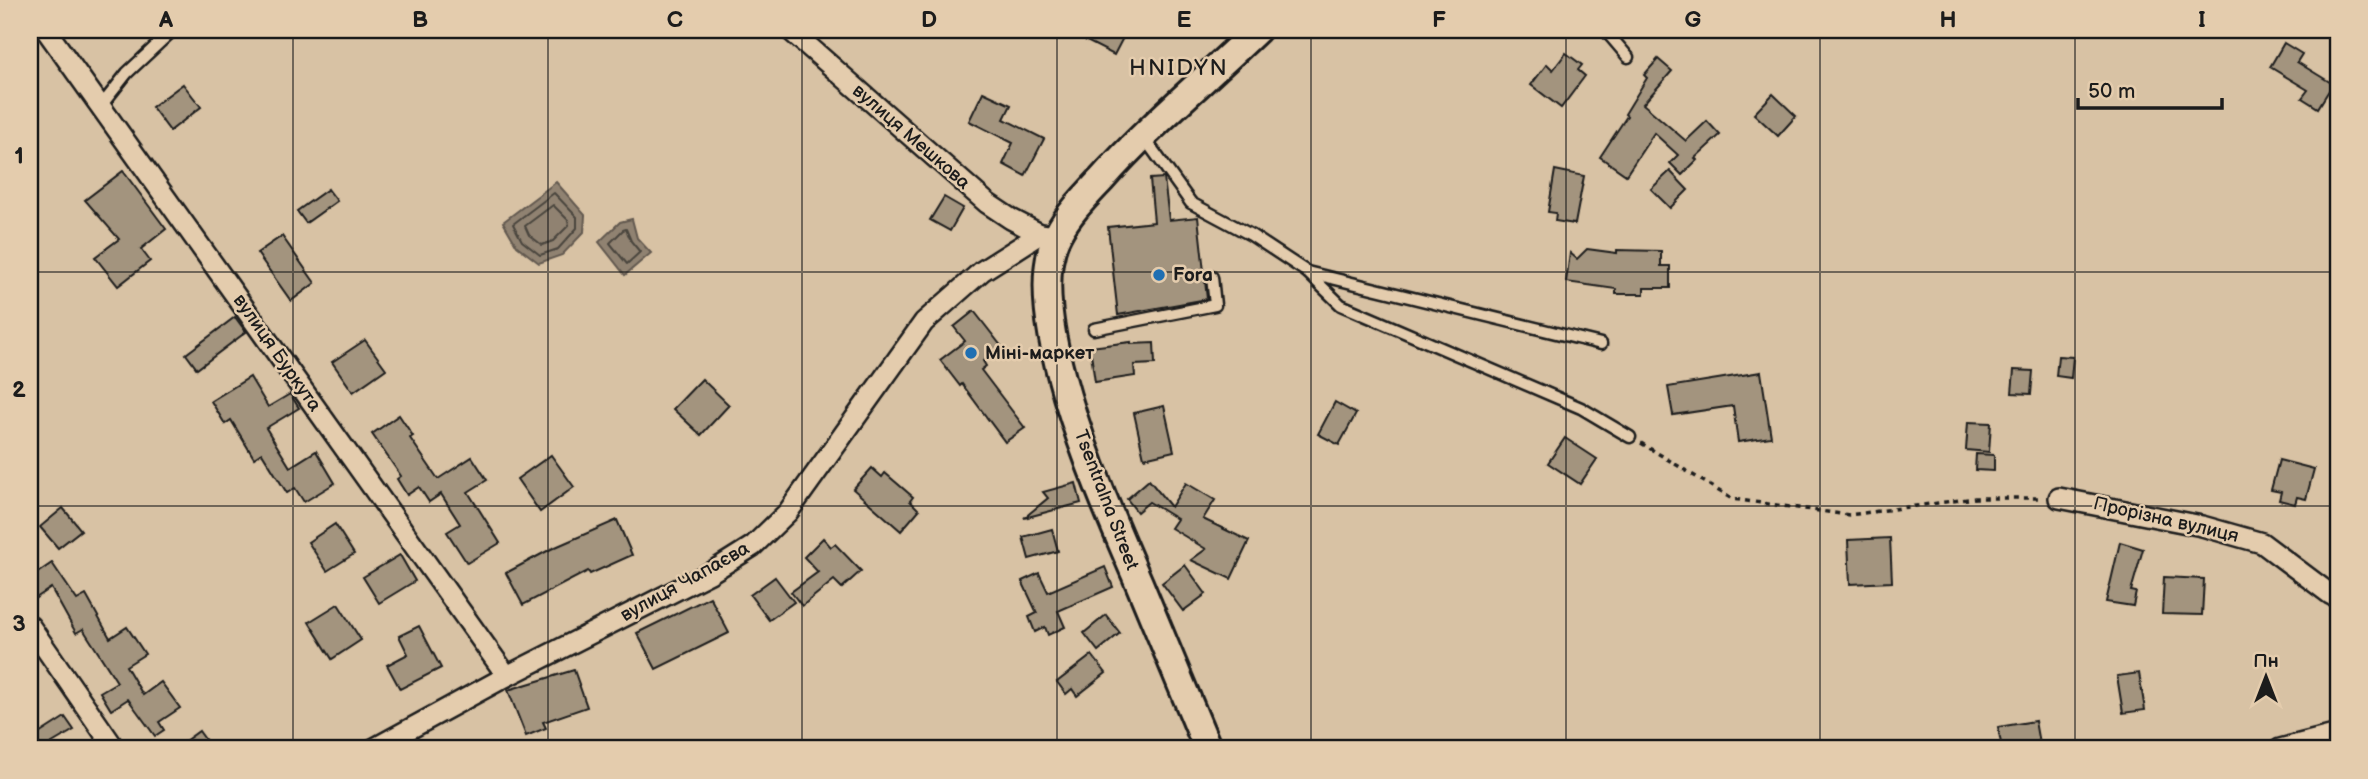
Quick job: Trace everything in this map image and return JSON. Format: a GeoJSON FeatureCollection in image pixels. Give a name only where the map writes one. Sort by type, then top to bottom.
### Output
{"type":"FeatureCollection","features":[{"type":"Feature","properties":{"kind":"street","name":"вулиця Буркута"},"geometry":{"type":"LineString","coordinates":[[46,30],[507,676]]}},
{"type":"Feature","properties":{"kind":"street","name":"вулиця Мешкова"},"geometry":{"type":"LineString","coordinates":[[790,30],[987,203],[1011,219],[1048,235]]}},
{"type":"Feature","properties":{"kind":"street","name":"Tsentralna Street"},"geometry":{"type":"LineString","coordinates":[[1208,749],[1083,449],[1056,347],[1048,304],[1048,235],[1070,215],[1142,135],[1205,81],[1257,30]]}},
{"type":"Feature","properties":{"kind":"street","name":"вулиця Чапаєва"},"geometry":{"type":"LineString","coordinates":[[373,749],[507,676],[710,573],[753,546],[788,512],[924,322],[982,271],[1048,235]]}},
{"type":"Feature","properties":{"kind":"street","name":"Прорізна вулиця"},"geometry":{"type":"LineString","coordinates":[[2059,498],[2202,526],[2262,543],[2338,598]]}},
{"type":"Feature","properties":{"kind":"street"},"geometry":{"type":"LineString","coordinates":[[30,626],[115,749]]}},
{"type":"Feature","properties":{"kind":"street"},"geometry":{"type":"LineString","coordinates":[[2280,749],[2338,734]]}},
{"type":"Feature","properties":{"kind":"lane"},"geometry":{"type":"LineString","coordinates":[[101,106],[127,73],[173,30]]}},
{"type":"Feature","properties":{"kind":"lane"},"geometry":{"type":"LineString","coordinates":[[1605,30],[1628,57]]}},
{"type":"Feature","properties":{"kind":"lane"},"geometry":{"type":"LineString","coordinates":[[1142,135],[1191,203],[1251,235],[1307,272],[1340,305],[1581,408],[1630,437]]}},
{"type":"Feature","properties":{"kind":"lane"},"geometry":{"type":"LineString","coordinates":[[1307,272],[1601,344]]}},
{"type":"Feature","properties":{"kind":"lane"},"geometry":{"type":"LineString","coordinates":[[1094,329],[1215,305],[1212,277]]}},
{"type":"Feature","properties":{"kind":"path"},"geometry":{"type":"LineString","coordinates":[[1630,437],[1732,499],[1849,515],[1975,498],[2059,498]]}},
{"type":"Feature","properties":{"kind":"water"},"geometry":{"type":"Polygon","coordinates":[[[556,182],[585,215],[584,232],[562,255],[539,263],[517,246],[503,222],[556,182]]]}},
{"type":"Feature","properties":{"kind":"water"},"geometry":{"type":"Polygon","coordinates":[[[632,219],[637,238],[651,253],[625,275],[599,242],[620,222],[632,219]]]}},
{"type":"Feature","properties":{"kind":"building"},"geometry":{"type":"Polygon","coordinates":[[[1065,30],[1127,30],[1114,55],[1065,30]]]}},
{"type":"Feature","properties":{"kind":"building"},"geometry":{"type":"Polygon","coordinates":[[[2284,43],[2302,54],[2297,62],[2333,84],[2318,108],[2302,98],[2308,90],[2270,67],[2284,43]]]}},
{"type":"Feature","properties":{"kind":"building"},"geometry":{"type":"Polygon","coordinates":[[[1566,53],[1582,65],[1578,70],[1585,76],[1561,108],[1531,85],[1547,64],[1553,70],[1566,53]]]}},
{"type":"Feature","properties":{"kind":"building"},"geometry":{"type":"Polygon","coordinates":[[[1658,59],[1672,71],[1643,104],[1686,141],[1707,121],[1720,135],[1695,158],[1697,160],[1682,175],[1670,163],[1678,155],[1654,133],[1626,175],[1600,157],[1627,116],[1625,114],[1647,78],[1644,75],[1658,59]]]}},
{"type":"Feature","properties":{"kind":"building"},"geometry":{"type":"Polygon","coordinates":[[[183,84],[201,107],[170,131],[152,107],[183,84]]]}},
{"type":"Feature","properties":{"kind":"building"},"geometry":{"type":"Polygon","coordinates":[[[983,92],[1011,105],[1004,119],[1044,139],[1025,176],[1003,164],[1013,143],[969,121],[983,92]]]}},
{"type":"Feature","properties":{"kind":"building"},"geometry":{"type":"Polygon","coordinates":[[[1773,94],[1796,116],[1778,136],[1754,114],[1773,94]]]}},
{"type":"Feature","properties":{"kind":"building"},"geometry":{"type":"Polygon","coordinates":[[[1555,170],[1584,176],[1575,224],[1555,221],[1556,213],[1548,212],[1555,170]]]}},
{"type":"Feature","properties":{"kind":"building"},"geometry":{"type":"Polygon","coordinates":[[[123,171],[166,229],[141,249],[150,261],[118,286],[95,257],[119,239],[85,200],[123,171]]]}},
{"type":"Feature","properties":{"kind":"building"},"geometry":{"type":"Polygon","coordinates":[[[1670,171],[1688,190],[1670,208],[1651,189],[1670,171]]]}},
{"type":"Feature","properties":{"kind":"building","name":"Fora"},"geometry":{"type":"Polygon","coordinates":[[[1164,178],[1169,220],[1198,217],[1207,299],[1118,315],[1108,227],[1154,222],[1150,179],[1164,178]]]}},
{"type":"Feature","properties":{"kind":"building"},"geometry":{"type":"Polygon","coordinates":[[[328,189],[337,201],[306,223],[297,211],[328,189]]]}},
{"type":"Feature","properties":{"kind":"building"},"geometry":{"type":"Polygon","coordinates":[[[944,197],[963,208],[950,231],[930,220],[944,197]]]}},
{"type":"Feature","properties":{"kind":"building"},"geometry":{"type":"Polygon","coordinates":[[[282,236],[315,283],[291,301],[257,253],[282,236]]]}},
{"type":"Feature","properties":{"kind":"building"},"geometry":{"type":"Polygon","coordinates":[[[1587,249],[1617,253],[1617,250],[1661,251],[1661,266],[1670,266],[1670,288],[1644,288],[1644,294],[1616,294],[1616,289],[1566,282],[1570,253],[1577,259],[1587,249]]]}},
{"type":"Feature","properties":{"kind":"building"},"geometry":{"type":"Polygon","coordinates":[[[974,311],[1002,347],[983,361],[986,366],[981,370],[1025,428],[1005,442],[962,384],[960,386],[940,360],[965,341],[954,327],[974,311]]]}},
{"type":"Feature","properties":{"kind":"building"},"geometry":{"type":"Polygon","coordinates":[[[235,317],[246,332],[197,369],[186,354],[235,317]]]}},
{"type":"Feature","properties":{"kind":"building"},"geometry":{"type":"Polygon","coordinates":[[[365,340],[386,369],[353,392],[332,362],[365,340]]]}},
{"type":"Feature","properties":{"kind":"building"},"geometry":{"type":"Polygon","coordinates":[[[1131,342],[1154,343],[1155,364],[1134,365],[1135,376],[1095,382],[1090,347],[1131,342]]]}},
{"type":"Feature","properties":{"kind":"building"},"geometry":{"type":"Polygon","coordinates":[[[2058,356],[2073,357],[2071,378],[2056,376],[2058,356]]]}},
{"type":"Feature","properties":{"kind":"building"},"geometry":{"type":"Polygon","coordinates":[[[2014,370],[2033,371],[2031,394],[2012,393],[2014,370]]]}},
{"type":"Feature","properties":{"kind":"building"},"geometry":{"type":"Polygon","coordinates":[[[1761,372],[1771,437],[1738,442],[1733,406],[1673,415],[1668,387],[1761,372]]]}},
{"type":"Feature","properties":{"kind":"building"},"geometry":{"type":"Polygon","coordinates":[[[250,377],[268,407],[290,394],[299,408],[266,428],[290,467],[316,451],[335,483],[304,502],[295,488],[287,493],[262,453],[254,458],[231,420],[225,424],[211,401],[250,377]]]}},
{"type":"Feature","properties":{"kind":"building"},"geometry":{"type":"Polygon","coordinates":[[[702,379],[729,405],[701,435],[673,409],[702,379]]]}},
{"type":"Feature","properties":{"kind":"building"},"geometry":{"type":"Polygon","coordinates":[[[1335,402],[1356,414],[1339,445],[1318,434],[1335,402]]]}},
{"type":"Feature","properties":{"kind":"building"},"geometry":{"type":"Polygon","coordinates":[[[1164,406],[1174,451],[1144,458],[1134,413],[1164,406]]]}},
{"type":"Feature","properties":{"kind":"building"},"geometry":{"type":"Polygon","coordinates":[[[399,415],[413,436],[410,438],[438,479],[472,457],[487,480],[468,492],[500,543],[467,563],[447,532],[460,524],[441,494],[429,502],[419,487],[407,495],[397,479],[401,476],[372,434],[399,415]]]}},
{"type":"Feature","properties":{"kind":"building"},"geometry":{"type":"Polygon","coordinates":[[[1968,422],[1991,423],[1989,452],[1966,450],[1968,422]]]}},
{"type":"Feature","properties":{"kind":"building"},"geometry":{"type":"Polygon","coordinates":[[[1565,438],[1597,459],[1580,484],[1548,463],[1565,438]]]}},
{"type":"Feature","properties":{"kind":"building"},"geometry":{"type":"Polygon","coordinates":[[[1976,454],[1994,455],[1994,471],[1975,470],[1976,454]]]}},
{"type":"Feature","properties":{"kind":"building"},"geometry":{"type":"Polygon","coordinates":[[[551,455],[574,487],[540,512],[517,479],[551,455]]]}},
{"type":"Feature","properties":{"kind":"building"},"geometry":{"type":"Polygon","coordinates":[[[2279,460],[2314,469],[2306,499],[2297,497],[2295,504],[2279,500],[2281,492],[2271,490],[2279,460]]]}},
{"type":"Feature","properties":{"kind":"building"},"geometry":{"type":"Polygon","coordinates":[[[872,468],[882,477],[885,473],[913,497],[910,501],[919,510],[901,531],[853,489],[872,468]]]}},
{"type":"Feature","properties":{"kind":"building"},"geometry":{"type":"Polygon","coordinates":[[[1149,480],[1171,507],[1186,483],[1215,500],[1203,519],[1249,541],[1231,579],[1191,560],[1206,549],[1171,528],[1177,519],[1149,502],[1137,512],[1127,499],[1149,480]]]}},
{"type":"Feature","properties":{"kind":"building"},"geometry":{"type":"Polygon","coordinates":[[[1076,483],[1081,503],[1024,518],[1048,498],[1043,492],[1076,483]]]}},
{"type":"Feature","properties":{"kind":"building"},"geometry":{"type":"Polygon","coordinates":[[[63,508],[81,530],[58,548],[40,527],[63,508]]]}},
{"type":"Feature","properties":{"kind":"building"},"geometry":{"type":"Polygon","coordinates":[[[617,520],[632,555],[590,574],[588,571],[523,605],[506,573],[551,549],[617,520]]]}},
{"type":"Feature","properties":{"kind":"building"},"geometry":{"type":"Polygon","coordinates":[[[335,524],[354,554],[327,571],[308,542],[335,524]]]}},
{"type":"Feature","properties":{"kind":"building"},"geometry":{"type":"Polygon","coordinates":[[[1052,529],[1058,551],[1029,559],[1023,537],[1052,529]]]}},
{"type":"Feature","properties":{"kind":"building"},"geometry":{"type":"Polygon","coordinates":[[[823,538],[831,547],[835,544],[861,571],[842,588],[834,580],[802,606],[791,592],[818,572],[804,557],[823,538]]]}},
{"type":"Feature","properties":{"kind":"building"},"geometry":{"type":"Polygon","coordinates":[[[1890,538],[1892,582],[1850,584],[1848,540],[1890,538]]]}},
{"type":"Feature","properties":{"kind":"building"},"geometry":{"type":"Polygon","coordinates":[[[2120,542],[2143,549],[2131,591],[2136,592],[2133,606],[2106,602],[2120,542]]]}},
{"type":"Feature","properties":{"kind":"building"},"geometry":{"type":"Polygon","coordinates":[[[400,555],[415,581],[379,603],[363,577],[400,555]]]}},
{"type":"Feature","properties":{"kind":"building"},"geometry":{"type":"Polygon","coordinates":[[[52,563],[77,600],[86,595],[110,638],[127,627],[145,654],[126,666],[143,695],[161,682],[180,708],[159,722],[164,730],[155,736],[128,699],[111,710],[100,692],[117,682],[83,629],[76,633],[51,588],[30,602],[30,578],[52,563]]]}},
{"type":"Feature","properties":{"kind":"building"},"geometry":{"type":"Polygon","coordinates":[[[1185,565],[1206,594],[1183,611],[1162,583],[1185,565]]]}},
{"type":"Feature","properties":{"kind":"building"},"geometry":{"type":"Polygon","coordinates":[[[1105,567],[1113,587],[1058,611],[1065,627],[1048,635],[1045,627],[1035,632],[1029,617],[1037,613],[1022,581],[1039,573],[1048,592],[1105,567]]]}},
{"type":"Feature","properties":{"kind":"building"},"geometry":{"type":"Polygon","coordinates":[[[775,577],[794,602],[769,620],[750,595],[775,577]]]}},
{"type":"Feature","properties":{"kind":"building"},"geometry":{"type":"Polygon","coordinates":[[[2164,577],[2204,579],[2202,615],[2162,614],[2164,577]]]}},
{"type":"Feature","properties":{"kind":"building"},"geometry":{"type":"Polygon","coordinates":[[[710,597],[729,633],[656,669],[637,633],[710,597]]]}},
{"type":"Feature","properties":{"kind":"building"},"geometry":{"type":"Polygon","coordinates":[[[338,604],[361,640],[332,659],[309,622],[338,604]]]}},
{"type":"Feature","properties":{"kind":"building"},"geometry":{"type":"Polygon","coordinates":[[[1106,615],[1120,633],[1098,651],[1084,633],[1106,615]]]}},
{"type":"Feature","properties":{"kind":"building"},"geometry":{"type":"Polygon","coordinates":[[[419,626],[441,668],[400,689],[387,665],[408,654],[399,636],[419,626]]]}},
{"type":"Feature","properties":{"kind":"building"},"geometry":{"type":"Polygon","coordinates":[[[1092,655],[1106,673],[1077,696],[1072,689],[1066,694],[1057,682],[1092,655]]]}},
{"type":"Feature","properties":{"kind":"building"},"geometry":{"type":"Polygon","coordinates":[[[574,670],[587,707],[543,722],[546,728],[526,736],[508,690],[574,670]]]}},
{"type":"Feature","properties":{"kind":"building"},"geometry":{"type":"Polygon","coordinates":[[[2139,673],[2145,710],[2123,713],[2117,676],[2139,673]]]}},
{"type":"Feature","properties":{"kind":"building"},"geometry":{"type":"Polygon","coordinates":[[[65,717],[74,730],[42,749],[34,737],[65,717]]]}},
{"type":"Feature","properties":{"kind":"building"},"geometry":{"type":"Polygon","coordinates":[[[2035,721],[2040,749],[2002,749],[1998,727],[2035,721]]]}},
{"type":"Feature","properties":{"kind":"building"},"geometry":{"type":"Polygon","coordinates":[[[199,731],[212,749],[174,749],[199,731]]]}},
{"type":"Feature","properties":{"kind":"place","name":"Fora"},"geometry":{"type":"Point","coordinates":[1159,275]}},
{"type":"Feature","properties":{"kind":"place","name":"Міні-маркет"},"geometry":{"type":"Point","coordinates":[971,353]}},
{"type":"Feature","properties":{"kind":"district","name":"HNIDYN"},"geometry":{"type":"Point","coordinates":[1179,68]}}]}
